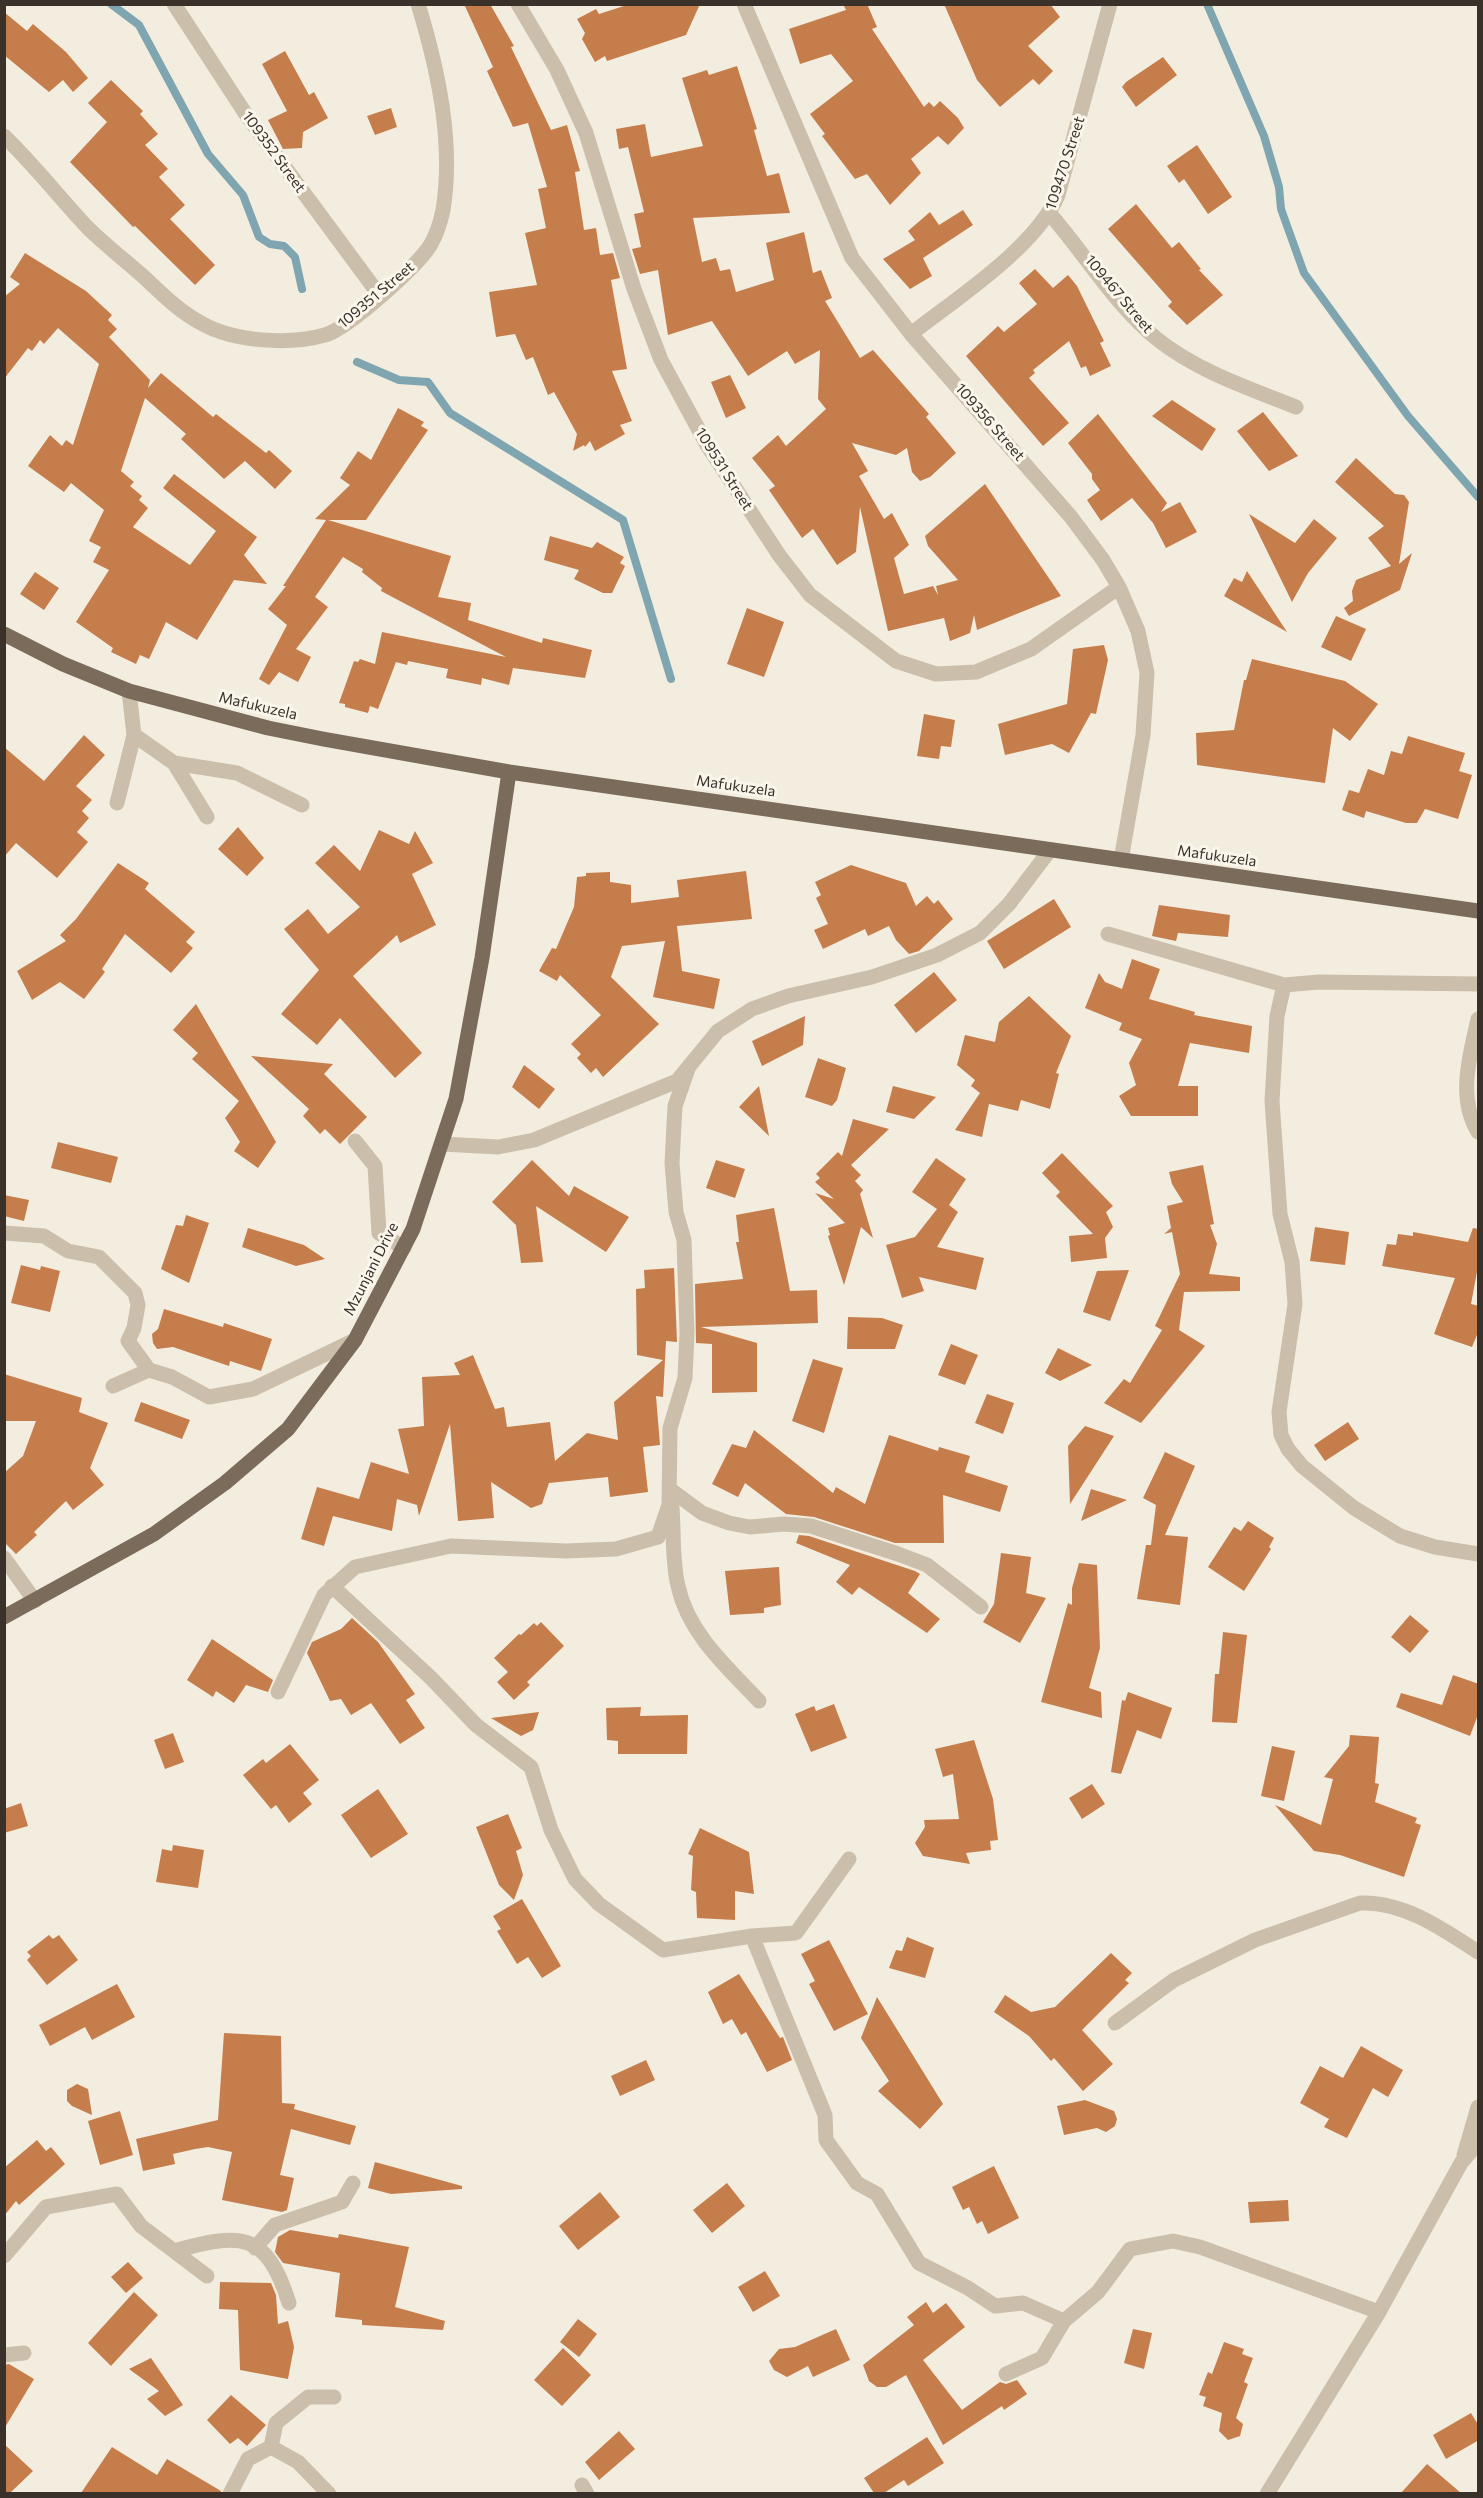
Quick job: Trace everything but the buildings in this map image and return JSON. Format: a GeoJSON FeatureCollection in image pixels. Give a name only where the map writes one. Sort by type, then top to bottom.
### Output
{"type":"FeatureCollection","features":[{"type":"Feature","properties":{"kind":"main road","name":"Mafukuzela"},"geometry":{"type":"LineString","coordinates":[[4,634],[63,664],[129,692],[268,728],[509,772],[1479,911]]}},
{"type":"Feature","properties":{"kind":"main road","name":"Mzunjani Drive"},"geometry":{"type":"LineString","coordinates":[[4,1617],[154,1534],[225,1483],[288,1429],[355,1340],[404,1248],[456,1099],[482,958],[509,772]]}},
{"type":"Feature","properties":{"kind":"street","name":"109352 Street"},"geometry":{"type":"LineString","coordinates":[[174,4],[247,116],[380,296]]}},
{"type":"Feature","properties":{"kind":"street","name":"109351 Street"},"geometry":{"type":"LineString","coordinates":[[4,136],[33,164],[87,227],[168,300],[202,324],[242,338],[272,341],[327,335],[380,296],[410,269],[431,244],[443,212],[447,152],[431,46],[418,4]]}},
{"type":"Feature","properties":{"kind":"street","name":"109531 Street"},"geometry":{"type":"LineString","coordinates":[[518,4],[557,70],[586,133],[634,289],[661,360],[707,445],[778,555],[810,595],[896,661],[936,674],[976,672],[1031,649],[1119,587]]}},
{"type":"Feature","properties":{"kind":"street","name":"109356 Street"},"geometry":{"type":"LineString","coordinates":[[744,4],[852,258],[911,334],[1071,517],[1103,560],[1119,587],[1138,631],[1147,672],[1143,735],[1121,860]]}},
{"type":"Feature","properties":{"kind":"street","name":"109470 Street"},"geometry":{"type":"LineString","coordinates":[[911,334],[984,278],[1050,214],[1061,184],[1110,4]]}},
{"type":"Feature","properties":{"kind":"street","name":"109467 Street"},"geometry":{"type":"LineString","coordinates":[[1050,214],[1135,319],[1157,339],[1222,378],[1296,407]]}},
{"type":"Feature","properties":{"kind":"street"},"geometry":{"type":"LineString","coordinates":[[117,803],[134,735],[129,692]]}},
{"type":"Feature","properties":{"kind":"street"},"geometry":{"type":"LineString","coordinates":[[134,735],[174,763],[207,817]]}},
{"type":"Feature","properties":{"kind":"street"},"geometry":{"type":"LineString","coordinates":[[174,763],[237,773],[302,805]]}},
{"type":"Feature","properties":{"kind":"street"},"geometry":{"type":"LineString","coordinates":[[442,1144],[498,1147],[534,1140],[677,1081],[718,1031],[752,1009],[788,996],[872,977],[937,955],[980,933],[1009,904],[1050,850]]}},
{"type":"Feature","properties":{"kind":"street"},"geometry":{"type":"LineString","coordinates":[[1108,934],[1284,985],[1319,982],[1479,984]]}},
{"type":"Feature","properties":{"kind":"street"},"geometry":{"type":"LineString","coordinates":[[1284,985],[1277,1016],[1272,1101],[1280,1214],[1292,1262],[1295,1304],[1279,1412],[1281,1435],[1288,1449],[1302,1466],[1354,1508],[1400,1536],[1435,1547],[1479,1554]]}},
{"type":"Feature","properties":{"kind":"street"},"geometry":{"type":"LineString","coordinates":[[1479,1019],[1467,1064],[1467,1101],[1479,1132]]}},
{"type":"Feature","properties":{"kind":"street"},"geometry":{"type":"LineString","coordinates":[[689,1066],[675,1106],[672,1163],[676,1212],[684,1240],[687,1333],[684,1378],[670,1428],[677,1585],[687,1614],[706,1644],[759,1701]]}},
{"type":"Feature","properties":{"kind":"street"},"geometry":{"type":"LineString","coordinates":[[355,1141],[375,1166],[379,1233],[404,1248]]}},
{"type":"Feature","properties":{"kind":"street"},"geometry":{"type":"LineString","coordinates":[[4,1233],[44,1236],[68,1251],[99,1257],[135,1293],[138,1305],[134,1328],[128,1341],[149,1370],[172,1377],[209,1397],[253,1389],[355,1340]]}},
{"type":"Feature","properties":{"kind":"street"},"geometry":{"type":"LineString","coordinates":[[113,1386],[149,1370]]}},
{"type":"Feature","properties":{"kind":"street"},"geometry":{"type":"LineString","coordinates":[[278,1692],[324,1595],[355,1567],[451,1546],[566,1551],[616,1549],[658,1537],[669,1505],[671,1490]]}},
{"type":"Feature","properties":{"kind":"street"},"geometry":{"type":"LineString","coordinates":[[671,1490],[702,1513],[729,1523],[750,1527],[784,1524],[811,1526],[898,1554],[927,1565],[981,1607]]}},
{"type":"Feature","properties":{"kind":"street"},"geometry":{"type":"LineString","coordinates":[[4,1558],[35,1601]]}},
{"type":"Feature","properties":{"kind":"street"},"geometry":{"type":"LineString","coordinates":[[332,1586],[431,1678],[476,1725],[531,1767],[551,1830],[575,1878],[599,1904],[663,1950],[753,1935],[796,1932],[849,1859]]}},
{"type":"Feature","properties":{"kind":"street"},"geometry":{"type":"LineString","coordinates":[[1115,2023],[1174,1980],[1225,1955],[1255,1941],[1360,1903],[1377,1902],[1414,1915],[1479,1952]]}},
{"type":"Feature","properties":{"kind":"street"},"geometry":{"type":"LineString","coordinates":[[753,1935],[825,2115],[826,2140],[857,2183],[877,2194],[919,2263],[968,2288],[995,2306],[1023,2303],[1064,2321]]}},
{"type":"Feature","properties":{"kind":"street"},"geometry":{"type":"LineString","coordinates":[[1267,2493],[1379,2312],[1461,2163],[1479,2107]]}},
{"type":"Feature","properties":{"kind":"street"},"geometry":{"type":"LineString","coordinates":[[1461,2163],[1479,2143]]}},
{"type":"Feature","properties":{"kind":"street"},"geometry":{"type":"LineString","coordinates":[[255,2248],[275,2225],[342,2202],[353,2183]]}},
{"type":"Feature","properties":{"kind":"street"},"geometry":{"type":"LineString","coordinates":[[4,2256],[45,2207],[117,2194],[141,2226],[207,2276]]}},
{"type":"Feature","properties":{"kind":"street"},"geometry":{"type":"LineString","coordinates":[[174,2251],[209,2241],[238,2239],[264,2253],[280,2277],[289,2303]]}},
{"type":"Feature","properties":{"kind":"street"},"geometry":{"type":"LineString","coordinates":[[1006,2374],[1042,2358],[1064,2321],[1098,2292],[1130,2248],[1173,2241],[1200,2247],[1379,2312]]}},
{"type":"Feature","properties":{"kind":"street"},"geometry":{"type":"LineString","coordinates":[[4,2355],[24,2353]]}},
{"type":"Feature","properties":{"kind":"street"},"geometry":{"type":"LineString","coordinates":[[271,2447],[276,2423],[308,2397],[334,2397]]}},
{"type":"Feature","properties":{"kind":"street"},"geometry":{"type":"LineString","coordinates":[[230,2493],[248,2459],[271,2447]]}},
{"type":"Feature","properties":{"kind":"street"},"geometry":{"type":"LineString","coordinates":[[271,2447],[298,2462],[329,2493]]}},
{"type":"Feature","properties":{"kind":"waterway"},"geometry":{"type":"LineString","coordinates":[[111,4],[139,25],[208,154],[243,195],[259,237],[270,244],[284,246],[295,257],[302,289]]}},
{"type":"Feature","properties":{"kind":"waterway"},"geometry":{"type":"LineString","coordinates":[[1207,4],[1264,136],[1279,187],[1281,209],[1304,273],[1408,416],[1478,497]]}},
{"type":"Feature","properties":{"kind":"waterway"},"geometry":{"type":"LineString","coordinates":[[357,362],[399,380],[428,382],[450,413],[623,520],[671,679]]}}]}
